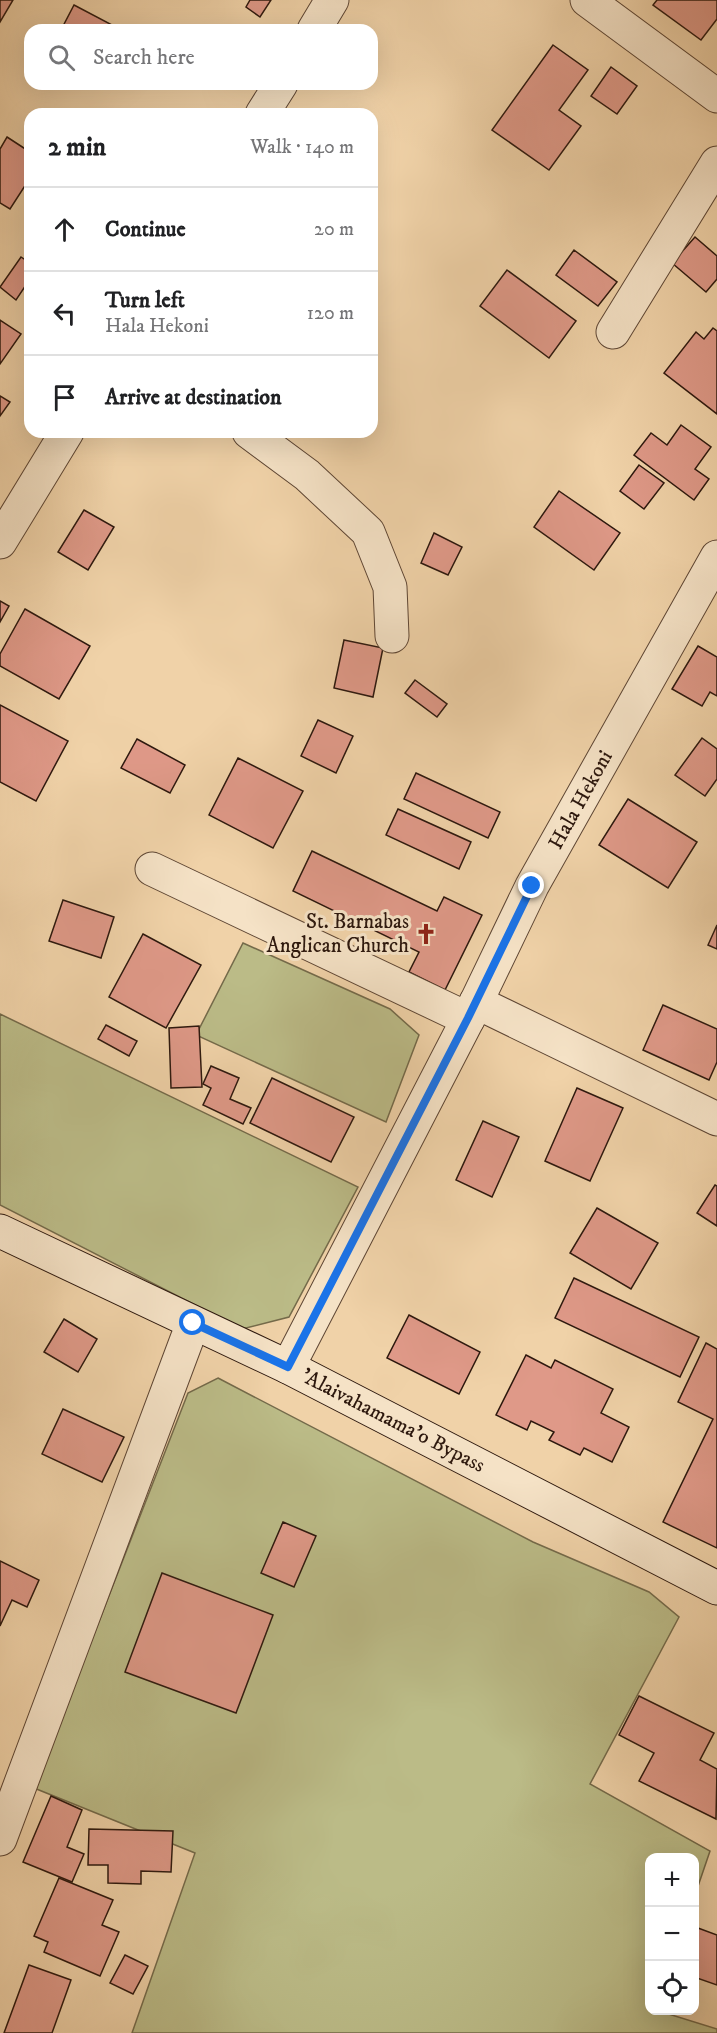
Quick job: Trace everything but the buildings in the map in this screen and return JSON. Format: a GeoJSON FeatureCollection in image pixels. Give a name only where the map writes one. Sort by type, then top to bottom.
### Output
{"type":"FeatureCollection","features":[{"type":"Feature","properties":{"kind":"street"},"geometry":{"type":"LineString","coordinates":[[318,24],[332,0]]}},
{"type":"Feature","properties":{"kind":"street"},"geometry":{"type":"LineString","coordinates":[[587,0],[622,10],[717,96]]}},
{"type":"Feature","properties":{"kind":"street"},"geometry":{"type":"LineString","coordinates":[[266,108],[277,90]]}},
{"type":"Feature","properties":{"kind":"street"},"geometry":{"type":"LineString","coordinates":[[613,332],[717,163]]}},
{"type":"Feature","properties":{"kind":"street"},"geometry":{"type":"LineString","coordinates":[[0,542],[63,438]]}},
{"type":"Feature","properties":{"kind":"street"},"geometry":{"type":"LineString","coordinates":[[257,438],[307,475],[368,532],[390,587],[392,636]]}},
{"type":"Feature","properties":{"kind":"street","name":"Hala Hekoni"},"geometry":{"type":"LineString","coordinates":[[288,1367],[472,1010],[532,886],[717,557]]}},
{"type":"Feature","properties":{"kind":"street"},"geometry":{"type":"LineString","coordinates":[[152,868],[717,1119]]}},
{"type":"Feature","properties":{"kind":"street","name":"'Alaivahamama'o Bypass"},"geometry":{"type":"LineString","coordinates":[[0,1231],[288,1367],[717,1588]]}},
{"type":"Feature","properties":{"kind":"street"},"geometry":{"type":"LineString","coordinates":[[0,1839],[193,1323]]}},
{"type":"Feature","properties":{"kind":"green space"},"geometry":{"type":"Polygon","coordinates":[[[243,943],[390,1009],[419,1035],[386,1122],[196,1035],[243,943]]]}},
{"type":"Feature","properties":{"kind":"green space"},"geometry":{"type":"Polygon","coordinates":[[[0,1014],[358,1187],[289,1317],[242,1329],[0,1205],[0,1014]]]}},
{"type":"Feature","properties":{"kind":"green space"},"geometry":{"type":"Polygon","coordinates":[[[218,1378],[533,1542],[649,1592],[679,1617],[590,1784],[710,1851],[699,1883],[699,1853],[645,1853],[645,2015],[672,2015],[717,2029],[717,2033],[132,2033],[195,1853],[34,1788],[188,1393],[218,1378]]]}},
{"type":"Feature","properties":{"kind":"place","name":"St. Barnabas Anglican Church"},"geometry":{"type":"Point","coordinates":[426,934]}},
{"type":"Feature","properties":{"kind":"route"},"geometry":{"type":"LineString","coordinates":[[193,1323],[288,1367],[468,1018],[532,886]]}}]}
